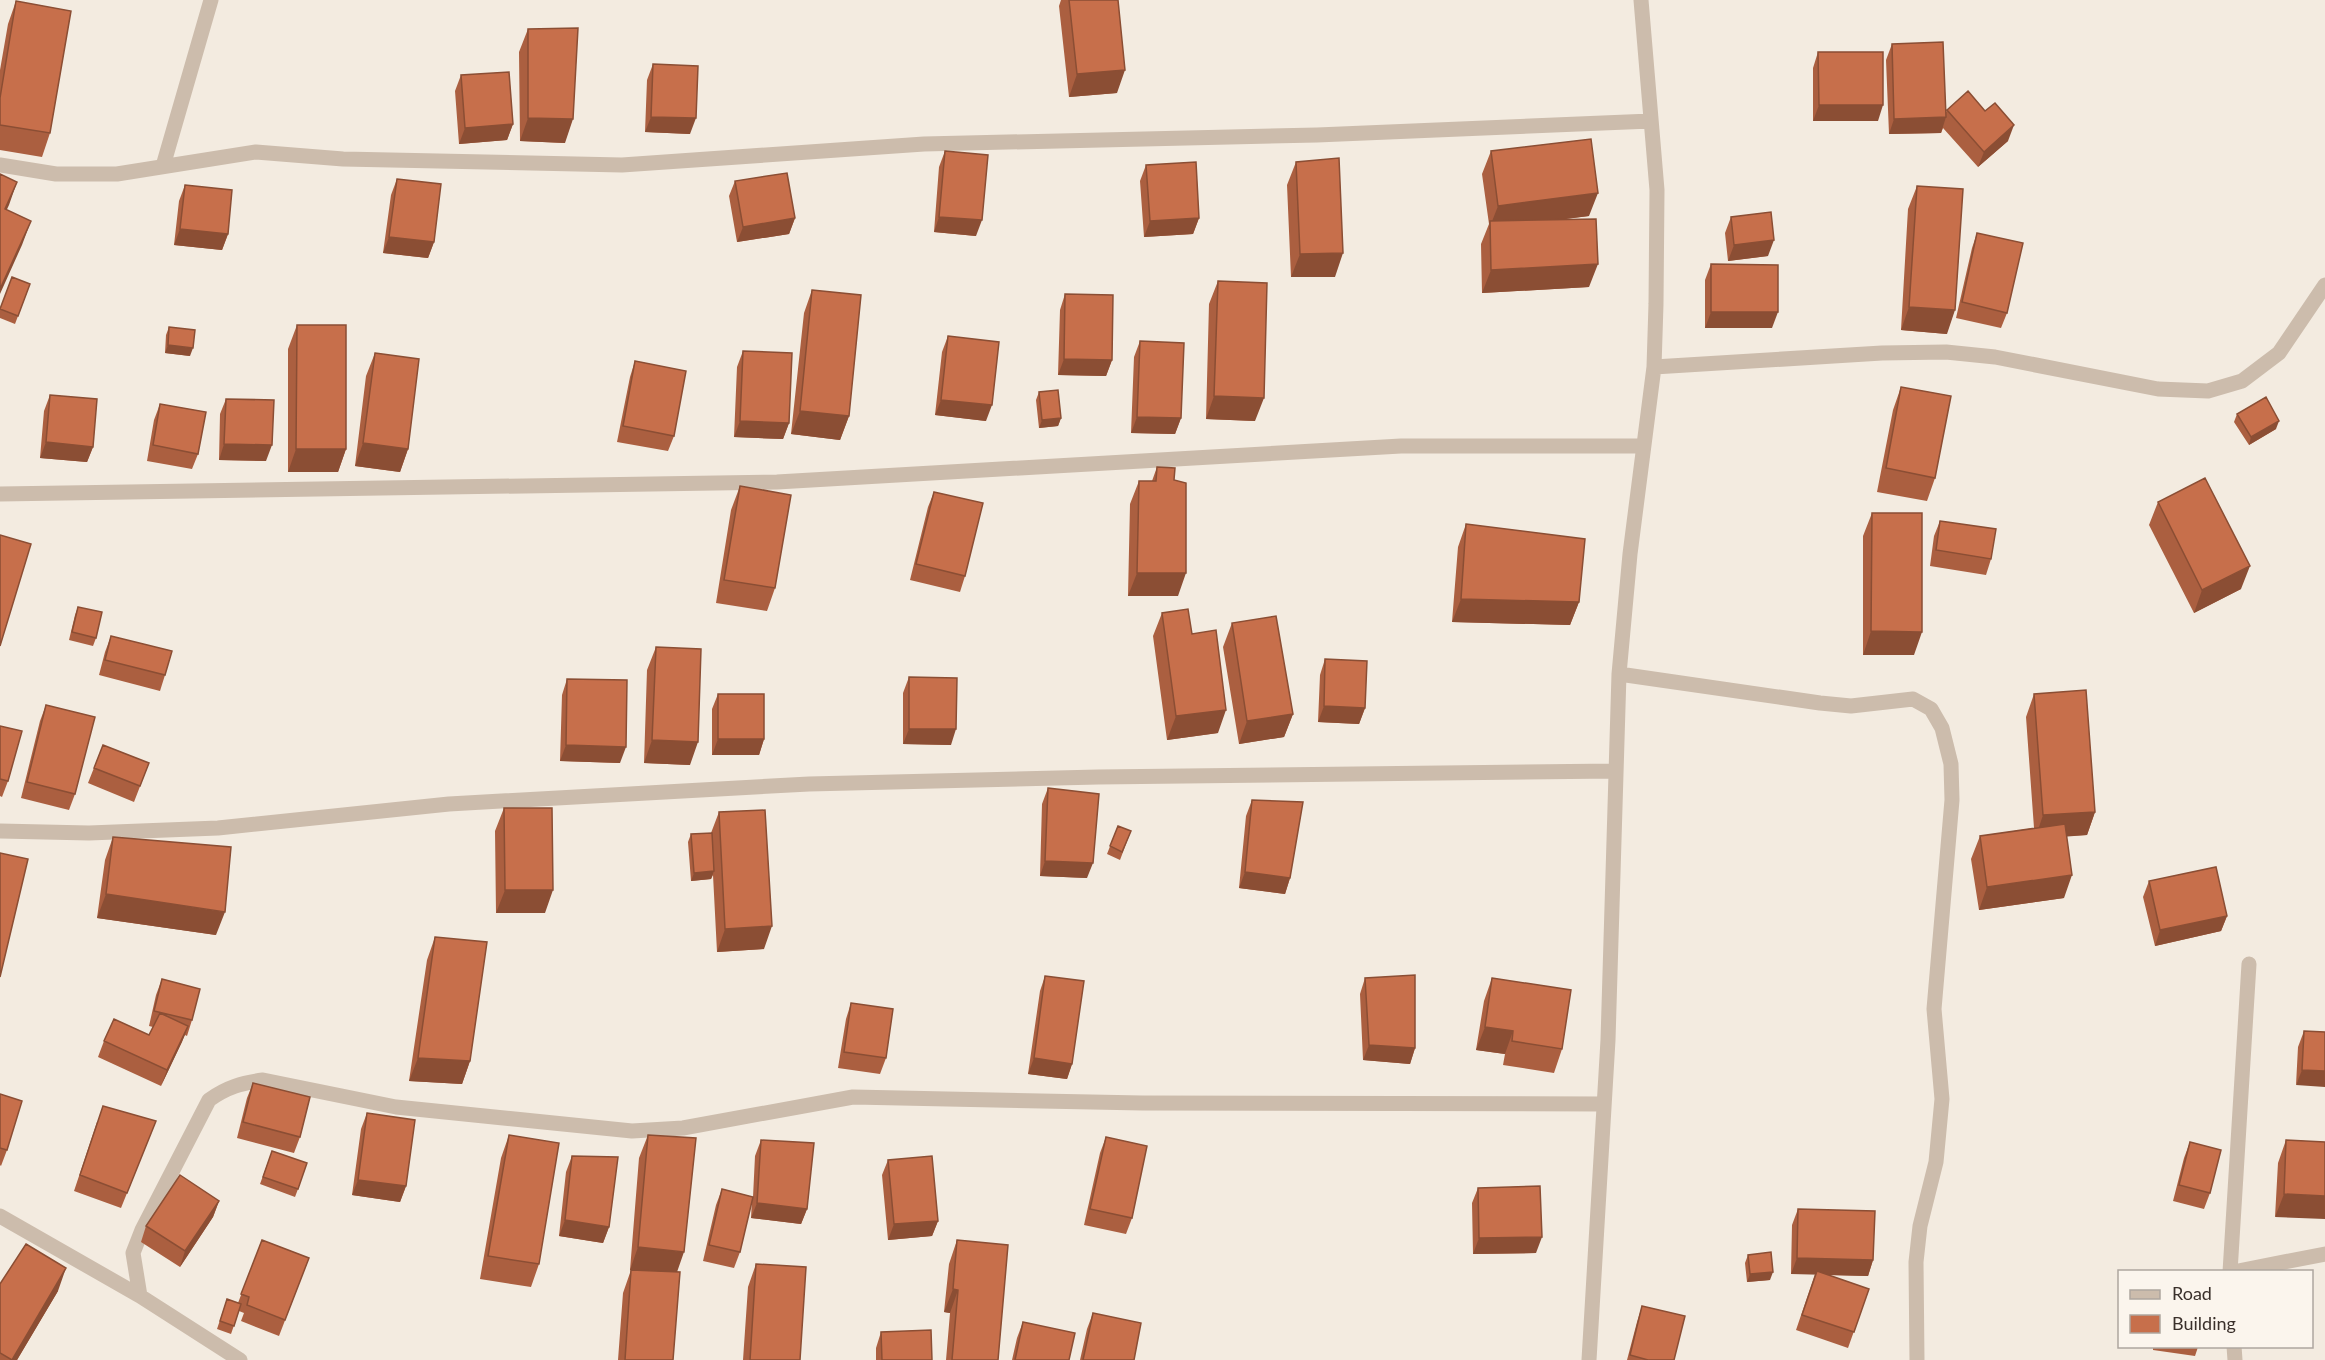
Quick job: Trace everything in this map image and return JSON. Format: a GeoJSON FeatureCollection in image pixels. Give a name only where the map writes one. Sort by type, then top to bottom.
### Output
{"type":"FeatureCollection","features":[{"type":"Feature","properties":{"kind":"street"},"geometry":{"type":"LineString","coordinates":[[163,166],[211,0]]}},
{"type":"Feature","properties":{"kind":"street"},"geometry":{"type":"LineString","coordinates":[[1589,1360],[1604,1104],[1619,674],[1642,446],[1654,367],[1657,190],[1641,0]]}},
{"type":"Feature","properties":{"kind":"street"},"geometry":{"type":"LineString","coordinates":[[0,165],[56,174],[117,174],[256,152],[343,159],[622,165],[924,144],[1317,135],[1651,121]]}},
{"type":"Feature","properties":{"kind":"street"},"geometry":{"type":"LineString","coordinates":[[1654,367],[1882,353],[1946,352],[1995,357],[2158,389],[2208,390],[2242,381],[2279,353],[2325,285]]}},
{"type":"Feature","properties":{"kind":"street"},"geometry":{"type":"LineString","coordinates":[[0,494],[777,482],[1401,446],[1642,446]]}},
{"type":"Feature","properties":{"kind":"street"},"geometry":{"type":"LineString","coordinates":[[1619,674],[1820,704],[1851,706],[1913,699],[1931,709],[1942,728],[1951,764],[1952,800],[1934,1009],[1942,1099],[1936,1162],[1920,1226],[1916,1262],[1917,1360]]}},
{"type":"Feature","properties":{"kind":"street"},"geometry":{"type":"LineString","coordinates":[[0,831],[90,833],[218,828],[449,804],[809,784],[1098,777],[1615,771]]}},
{"type":"Feature","properties":{"kind":"street"},"geometry":{"type":"LineString","coordinates":[[2232,1270],[2249,964]]}},
{"type":"Feature","properties":{"kind":"street"},"geometry":{"type":"LineString","coordinates":[[140,1296],[133,1253],[142,1230],[210,1100],[224,1089],[263,1080],[396,1107],[632,1131],[682,1128],[853,1097],[1154,1103],[1604,1104]]}},
{"type":"Feature","properties":{"kind":"street"},"geometry":{"type":"LineString","coordinates":[[0,1216],[140,1296],[240,1360]]}},
{"type":"Feature","properties":{"kind":"street"},"geometry":{"type":"LineString","coordinates":[[2242,1270],[2325,1254]]}},
{"type":"Feature","properties":{"kind":"building"},"geometry":{"type":"Polygon","coordinates":[[[1069,0],[1118,0],[1125,70],[1077,74],[1069,0]]]}},
{"type":"Feature","properties":{"kind":"building"},"geometry":{"type":"Polygon","coordinates":[[[16,1],[71,11],[50,133],[0,125],[0,98],[16,1]]]}},
{"type":"Feature","properties":{"kind":"building"},"geometry":{"type":"Polygon","coordinates":[[[578,28],[573,119],[528,118],[528,29],[578,28]]]}},
{"type":"Feature","properties":{"kind":"building"},"geometry":{"type":"Polygon","coordinates":[[[1943,42],[1946,117],[1894,119],[1892,44],[1943,42]]]}},
{"type":"Feature","properties":{"kind":"building"},"geometry":{"type":"Polygon","coordinates":[[[1818,52],[1883,52],[1883,105],[1819,105],[1818,52]]]}},
{"type":"Feature","properties":{"kind":"building"},"geometry":{"type":"Polygon","coordinates":[[[653,64],[698,66],[696,118],[651,117],[653,64]]]}},
{"type":"Feature","properties":{"kind":"building"},"geometry":{"type":"Polygon","coordinates":[[[509,72],[513,124],[465,128],[461,75],[509,72]]]}},
{"type":"Feature","properties":{"kind":"building"},"geometry":{"type":"Polygon","coordinates":[[[1968,91],[1985,111],[1995,103],[2014,125],[1984,152],[1947,110],[1968,91]]]}},
{"type":"Feature","properties":{"kind":"building"},"geometry":{"type":"Polygon","coordinates":[[[1591,139],[1598,193],[1498,206],[1491,151],[1591,139]]]}},
{"type":"Feature","properties":{"kind":"building"},"geometry":{"type":"Polygon","coordinates":[[[945,151],[988,155],[982,220],[939,217],[945,151]]]}},
{"type":"Feature","properties":{"kind":"building"},"geometry":{"type":"Polygon","coordinates":[[[1339,158],[1343,253],[1300,254],[1296,162],[1339,158]]]}},
{"type":"Feature","properties":{"kind":"building"},"geometry":{"type":"Polygon","coordinates":[[[1196,162],[1199,218],[1150,221],[1146,165],[1196,162]]]}},
{"type":"Feature","properties":{"kind":"building"},"geometry":{"type":"Polygon","coordinates":[[[787,173],[795,218],[743,227],[735,181],[787,173]]]}},
{"type":"Feature","properties":{"kind":"building"},"geometry":{"type":"Polygon","coordinates":[[[0,174],[17,182],[5,209],[31,221],[0,289],[0,174]]]}},
{"type":"Feature","properties":{"kind":"building"},"geometry":{"type":"Polygon","coordinates":[[[397,179],[441,184],[434,242],[389,237],[397,179]]]}},
{"type":"Feature","properties":{"kind":"building"},"geometry":{"type":"Polygon","coordinates":[[[185,185],[232,190],[228,234],[180,229],[185,185]]]}},
{"type":"Feature","properties":{"kind":"building"},"geometry":{"type":"Polygon","coordinates":[[[1917,186],[1963,189],[1955,310],[1909,307],[1917,186]]]}},
{"type":"Feature","properties":{"kind":"building"},"geometry":{"type":"Polygon","coordinates":[[[1771,212],[1774,240],[1734,245],[1731,217],[1771,212]]]}},
{"type":"Feature","properties":{"kind":"building"},"geometry":{"type":"Polygon","coordinates":[[[1596,219],[1598,264],[1491,270],[1490,221],[1596,219]]]}},
{"type":"Feature","properties":{"kind":"building"},"geometry":{"type":"Polygon","coordinates":[[[1977,233],[2023,243],[2007,313],[1962,302],[1977,233]]]}},
{"type":"Feature","properties":{"kind":"building"},"geometry":{"type":"Polygon","coordinates":[[[1711,264],[1778,265],[1778,312],[1711,312],[1711,264]]]}},
{"type":"Feature","properties":{"kind":"building"},"geometry":{"type":"Polygon","coordinates":[[[12,277],[30,284],[18,316],[0,309],[12,277]]]}},
{"type":"Feature","properties":{"kind":"building"},"geometry":{"type":"Polygon","coordinates":[[[1218,281],[1267,283],[1264,398],[1214,396],[1218,281]]]}},
{"type":"Feature","properties":{"kind":"building"},"geometry":{"type":"Polygon","coordinates":[[[812,290],[861,295],[849,416],[800,411],[812,290]]]}},
{"type":"Feature","properties":{"kind":"building"},"geometry":{"type":"Polygon","coordinates":[[[1065,294],[1113,295],[1112,360],[1064,359],[1065,294]]]}},
{"type":"Feature","properties":{"kind":"building"},"geometry":{"type":"Polygon","coordinates":[[[297,325],[346,325],[346,449],[296,449],[297,325]]]}},
{"type":"Feature","properties":{"kind":"building"},"geometry":{"type":"Polygon","coordinates":[[[169,327],[195,330],[193,348],[168,345],[169,327]]]}},
{"type":"Feature","properties":{"kind":"building"},"geometry":{"type":"Polygon","coordinates":[[[948,336],[999,342],[992,405],[941,400],[948,336]]]}},
{"type":"Feature","properties":{"kind":"building"},"geometry":{"type":"Polygon","coordinates":[[[1140,341],[1184,343],[1181,418],[1137,417],[1140,341]]]}},
{"type":"Feature","properties":{"kind":"building"},"geometry":{"type":"Polygon","coordinates":[[[743,351],[792,353],[789,423],[740,421],[743,351]]]}},
{"type":"Feature","properties":{"kind":"building"},"geometry":{"type":"Polygon","coordinates":[[[375,353],[419,359],[408,449],[363,443],[375,353]]]}},
{"type":"Feature","properties":{"kind":"building"},"geometry":{"type":"Polygon","coordinates":[[[635,361],[686,371],[674,436],[623,426],[635,361]]]}},
{"type":"Feature","properties":{"kind":"building"},"geometry":{"type":"Polygon","coordinates":[[[1901,387],[1951,396],[1935,478],[1886,468],[1901,387]]]}},
{"type":"Feature","properties":{"kind":"building"},"geometry":{"type":"Polygon","coordinates":[[[1058,390],[1061,418],[1042,420],[1039,392],[1058,390]]]}},
{"type":"Feature","properties":{"kind":"building"},"geometry":{"type":"Polygon","coordinates":[[[50,395],[97,399],[93,447],[46,442],[50,395]]]}},
{"type":"Feature","properties":{"kind":"building"},"geometry":{"type":"Polygon","coordinates":[[[2266,397],[2279,421],[2251,437],[2237,414],[2266,397]]]}},
{"type":"Feature","properties":{"kind":"building"},"geometry":{"type":"Polygon","coordinates":[[[226,399],[274,400],[272,445],[224,444],[226,399]]]}},
{"type":"Feature","properties":{"kind":"building"},"geometry":{"type":"Polygon","coordinates":[[[160,404],[206,412],[198,454],[153,445],[160,404]]]}},
{"type":"Feature","properties":{"kind":"building"},"geometry":{"type":"Polygon","coordinates":[[[1157,467],[1175,468],[1174,480],[1186,483],[1186,573],[1137,573],[1139,481],[1156,481],[1157,467]]]}},
{"type":"Feature","properties":{"kind":"building"},"geometry":{"type":"Polygon","coordinates":[[[2205,478],[2250,566],[2202,590],[2158,502],[2205,478]]]}},
{"type":"Feature","properties":{"kind":"building"},"geometry":{"type":"Polygon","coordinates":[[[740,486],[791,495],[775,588],[724,580],[740,486]]]}},
{"type":"Feature","properties":{"kind":"building"},"geometry":{"type":"Polygon","coordinates":[[[934,492],[983,503],[965,576],[916,564],[934,492]]]}},
{"type":"Feature","properties":{"kind":"building"},"geometry":{"type":"Polygon","coordinates":[[[1872,513],[1922,513],[1922,632],[1871,631],[1872,513]]]}},
{"type":"Feature","properties":{"kind":"building"},"geometry":{"type":"Polygon","coordinates":[[[1940,521],[1996,529],[1991,559],[1936,550],[1940,521]]]}},
{"type":"Feature","properties":{"kind":"building"},"geometry":{"type":"Polygon","coordinates":[[[1466,524],[1585,539],[1579,602],[1461,599],[1466,524]]]}},
{"type":"Feature","properties":{"kind":"building"},"geometry":{"type":"Polygon","coordinates":[[[0,535],[31,544],[0,646],[0,535]]]}},
{"type":"Feature","properties":{"kind":"building"},"geometry":{"type":"Polygon","coordinates":[[[78,607],[102,612],[96,638],[72,632],[78,607]]]}},
{"type":"Feature","properties":{"kind":"building"},"geometry":{"type":"Polygon","coordinates":[[[1188,609],[1192,634],[1216,630],[1226,710],[1176,716],[1162,613],[1188,609]]]}},
{"type":"Feature","properties":{"kind":"building"},"geometry":{"type":"Polygon","coordinates":[[[1276,616],[1293,714],[1247,721],[1232,623],[1276,616]]]}},
{"type":"Feature","properties":{"kind":"building"},"geometry":{"type":"Polygon","coordinates":[[[111,636],[172,651],[165,675],[105,660],[111,636]]]}},
{"type":"Feature","properties":{"kind":"building"},"geometry":{"type":"Polygon","coordinates":[[[656,647],[701,649],[698,742],[652,740],[656,647]]]}},
{"type":"Feature","properties":{"kind":"building"},"geometry":{"type":"Polygon","coordinates":[[[1325,659],[1367,661],[1365,708],[1324,706],[1325,659]]]}},
{"type":"Feature","properties":{"kind":"building"},"geometry":{"type":"Polygon","coordinates":[[[909,677],[957,678],[956,729],[909,729],[909,677]]]}},
{"type":"Feature","properties":{"kind":"building"},"geometry":{"type":"Polygon","coordinates":[[[567,679],[627,680],[626,747],[566,745],[567,679]]]}},
{"type":"Feature","properties":{"kind":"building"},"geometry":{"type":"Polygon","coordinates":[[[2086,690],[2095,812],[2043,815],[2034,694],[2086,690]]]}},
{"type":"Feature","properties":{"kind":"building"},"geometry":{"type":"Polygon","coordinates":[[[718,694],[764,694],[764,739],[718,739],[718,694]]]}},
{"type":"Feature","properties":{"kind":"building"},"geometry":{"type":"Polygon","coordinates":[[[46,705],[95,717],[75,794],[27,782],[46,705]]]}},
{"type":"Feature","properties":{"kind":"building"},"geometry":{"type":"Polygon","coordinates":[[[0,726],[22,731],[8,781],[0,779],[0,726]]]}},
{"type":"Feature","properties":{"kind":"building"},"geometry":{"type":"Polygon","coordinates":[[[103,745],[149,763],[140,786],[94,768],[103,745]]]}},
{"type":"Feature","properties":{"kind":"building"},"geometry":{"type":"Polygon","coordinates":[[[1048,788],[1099,794],[1093,863],[1045,861],[1048,788]]]}},
{"type":"Feature","properties":{"kind":"building"},"geometry":{"type":"Polygon","coordinates":[[[1252,800],[1303,802],[1290,878],[1245,872],[1252,800]]]}},
{"type":"Feature","properties":{"kind":"building"},"geometry":{"type":"Polygon","coordinates":[[[504,808],[552,808],[553,890],[505,890],[504,808]]]}},
{"type":"Feature","properties":{"kind":"building"},"geometry":{"type":"Polygon","coordinates":[[[765,810],[772,926],[725,929],[719,812],[765,810]]]}},
{"type":"Feature","properties":{"kind":"building"},"geometry":{"type":"Polygon","coordinates":[[[2065,824],[2072,875],[1987,887],[1980,836],[2065,824]]]}},
{"type":"Feature","properties":{"kind":"building"},"geometry":{"type":"Polygon","coordinates":[[[1118,826],[1131,831],[1122,852],[1110,846],[1118,826]]]}},
{"type":"Feature","properties":{"kind":"building"},"geometry":{"type":"Polygon","coordinates":[[[712,833],[714,871],[694,873],[691,834],[712,833]]]}},
{"type":"Feature","properties":{"kind":"building"},"geometry":{"type":"Polygon","coordinates":[[[113,837],[231,847],[225,912],[106,894],[113,837]]]}},
{"type":"Feature","properties":{"kind":"building"},"geometry":{"type":"Polygon","coordinates":[[[0,853],[28,859],[0,977],[0,853]]]}},
{"type":"Feature","properties":{"kind":"building"},"geometry":{"type":"Polygon","coordinates":[[[2216,867],[2227,916],[2160,930],[2149,881],[2216,867]]]}},
{"type":"Feature","properties":{"kind":"building"},"geometry":{"type":"Polygon","coordinates":[[[435,937],[487,942],[470,1061],[418,1058],[435,937]]]}},
{"type":"Feature","properties":{"kind":"building"},"geometry":{"type":"Polygon","coordinates":[[[1415,975],[1415,1048],[1369,1045],[1365,978],[1415,975]]]}},
{"type":"Feature","properties":{"kind":"building"},"geometry":{"type":"Polygon","coordinates":[[[1045,976],[1084,981],[1072,1064],[1034,1058],[1045,976]]]}},
{"type":"Feature","properties":{"kind":"building"},"geometry":{"type":"Polygon","coordinates":[[[1492,978],[1571,990],[1562,1049],[1512,1041],[1513,1031],[1485,1027],[1492,978]]]}},
{"type":"Feature","properties":{"kind":"building"},"geometry":{"type":"Polygon","coordinates":[[[162,979],[200,989],[192,1020],[154,1011],[162,979]]]}},
{"type":"Feature","properties":{"kind":"building"},"geometry":{"type":"Polygon","coordinates":[[[851,1003],[893,1009],[886,1058],[844,1052],[851,1003]]]}},
{"type":"Feature","properties":{"kind":"building"},"geometry":{"type":"Polygon","coordinates":[[[160,1013],[188,1026],[167,1070],[104,1041],[114,1019],[149,1035],[160,1013]]]}},
{"type":"Feature","properties":{"kind":"building"},"geometry":{"type":"Polygon","coordinates":[[[2304,1031],[2325,1032],[2325,1071],[2302,1070],[2304,1031]]]}},
{"type":"Feature","properties":{"kind":"building"},"geometry":{"type":"Polygon","coordinates":[[[253,1083],[310,1097],[300,1137],[243,1122],[253,1083]]]}},
{"type":"Feature","properties":{"kind":"building"},"geometry":{"type":"Polygon","coordinates":[[[0,1094],[22,1101],[7,1150],[0,1148],[0,1094]]]}},
{"type":"Feature","properties":{"kind":"building"},"geometry":{"type":"Polygon","coordinates":[[[103,1106],[156,1121],[127,1193],[80,1175],[103,1106]]]}},
{"type":"Feature","properties":{"kind":"building"},"geometry":{"type":"Polygon","coordinates":[[[367,1113],[415,1120],[406,1186],[358,1180],[367,1113]]]}},
{"type":"Feature","properties":{"kind":"building"},"geometry":{"type":"Polygon","coordinates":[[[509,1135],[559,1143],[539,1264],[488,1256],[509,1135]]]}},
{"type":"Feature","properties":{"kind":"building"},"geometry":{"type":"Polygon","coordinates":[[[648,1135],[696,1138],[684,1252],[638,1247],[648,1135]]]}},
{"type":"Feature","properties":{"kind":"building"},"geometry":{"type":"Polygon","coordinates":[[[1106,1137],[1147,1146],[1132,1218],[1090,1209],[1106,1137]]]}},
{"type":"Feature","properties":{"kind":"building"},"geometry":{"type":"Polygon","coordinates":[[[761,1140],[814,1143],[807,1209],[757,1203],[761,1140]]]}},
{"type":"Feature","properties":{"kind":"building"},"geometry":{"type":"Polygon","coordinates":[[[2286,1140],[2325,1142],[2325,1196],[2284,1194],[2286,1140]]]}},
{"type":"Feature","properties":{"kind":"building"},"geometry":{"type":"Polygon","coordinates":[[[2190,1142],[2221,1150],[2210,1193],[2179,1185],[2190,1142]]]}},
{"type":"Feature","properties":{"kind":"building"},"geometry":{"type":"Polygon","coordinates":[[[272,1151],[307,1163],[298,1189],[263,1177],[272,1151]]]}},
{"type":"Feature","properties":{"kind":"building"},"geometry":{"type":"Polygon","coordinates":[[[572,1156],[618,1157],[609,1227],[565,1220],[572,1156]]]}},
{"type":"Feature","properties":{"kind":"building"},"geometry":{"type":"Polygon","coordinates":[[[932,1156],[938,1221],[894,1224],[888,1160],[932,1156]]]}},
{"type":"Feature","properties":{"kind":"building"},"geometry":{"type":"Polygon","coordinates":[[[180,1175],[219,1201],[185,1251],[146,1226],[180,1175]]]}},
{"type":"Feature","properties":{"kind":"building"},"geometry":{"type":"Polygon","coordinates":[[[1540,1186],[1542,1237],[1479,1238],[1478,1188],[1540,1186]]]}},
{"type":"Feature","properties":{"kind":"building"},"geometry":{"type":"Polygon","coordinates":[[[722,1189],[753,1197],[740,1252],[709,1245],[722,1189]]]}},
{"type":"Feature","properties":{"kind":"building"},"geometry":{"type":"Polygon","coordinates":[[[1798,1209],[1875,1211],[1873,1260],[1797,1258],[1798,1209]]]}},
{"type":"Feature","properties":{"kind":"building"},"geometry":{"type":"Polygon","coordinates":[[[262,1240],[309,1258],[285,1320],[247,1305],[249,1297],[241,1294],[262,1240]]]}},
{"type":"Feature","properties":{"kind":"building"},"geometry":{"type":"Polygon","coordinates":[[[957,1240],[1008,1245],[998,1360],[952,1360],[958,1290],[953,1289],[957,1240]]]}},
{"type":"Feature","properties":{"kind":"building"},"geometry":{"type":"Polygon","coordinates":[[[26,1244],[66,1268],[12,1360],[0,1353],[0,1284],[26,1244]]]}},
{"type":"Feature","properties":{"kind":"building"},"geometry":{"type":"Polygon","coordinates":[[[1771,1252],[1773,1272],[1750,1274],[1748,1255],[1771,1252]]]}},
{"type":"Feature","properties":{"kind":"building"},"geometry":{"type":"Polygon","coordinates":[[[756,1264],[806,1267],[800,1360],[750,1360],[756,1264]]]}},
{"type":"Feature","properties":{"kind":"building"},"geometry":{"type":"Polygon","coordinates":[[[631,1270],[680,1272],[673,1360],[625,1360],[631,1270]]]}},
{"type":"Feature","properties":{"kind":"building"},"geometry":{"type":"Polygon","coordinates":[[[1817,1271],[1869,1289],[1854,1332],[1802,1315],[1817,1271]]]}},
{"type":"Feature","properties":{"kind":"building"},"geometry":{"type":"Polygon","coordinates":[[[227,1299],[241,1304],[234,1326],[220,1321],[227,1299]]]}},
{"type":"Feature","properties":{"kind":"building"},"geometry":{"type":"Polygon","coordinates":[[[1642,1306],[1685,1316],[1674,1360],[1648,1360],[1630,1355],[1642,1306]]]}},
{"type":"Feature","properties":{"kind":"building"},"geometry":{"type":"Polygon","coordinates":[[[1093,1313],[1141,1323],[1134,1360],[1083,1360],[1093,1313]]]}},
{"type":"Feature","properties":{"kind":"building"},"geometry":{"type":"Polygon","coordinates":[[[1023,1322],[1075,1333],[1069,1360],[1015,1360],[1023,1322]]]}},
{"type":"Feature","properties":{"kind":"building"},"geometry":{"type":"Polygon","coordinates":[[[931,1330],[932,1360],[882,1360],[881,1332],[931,1330]]]}}]}
